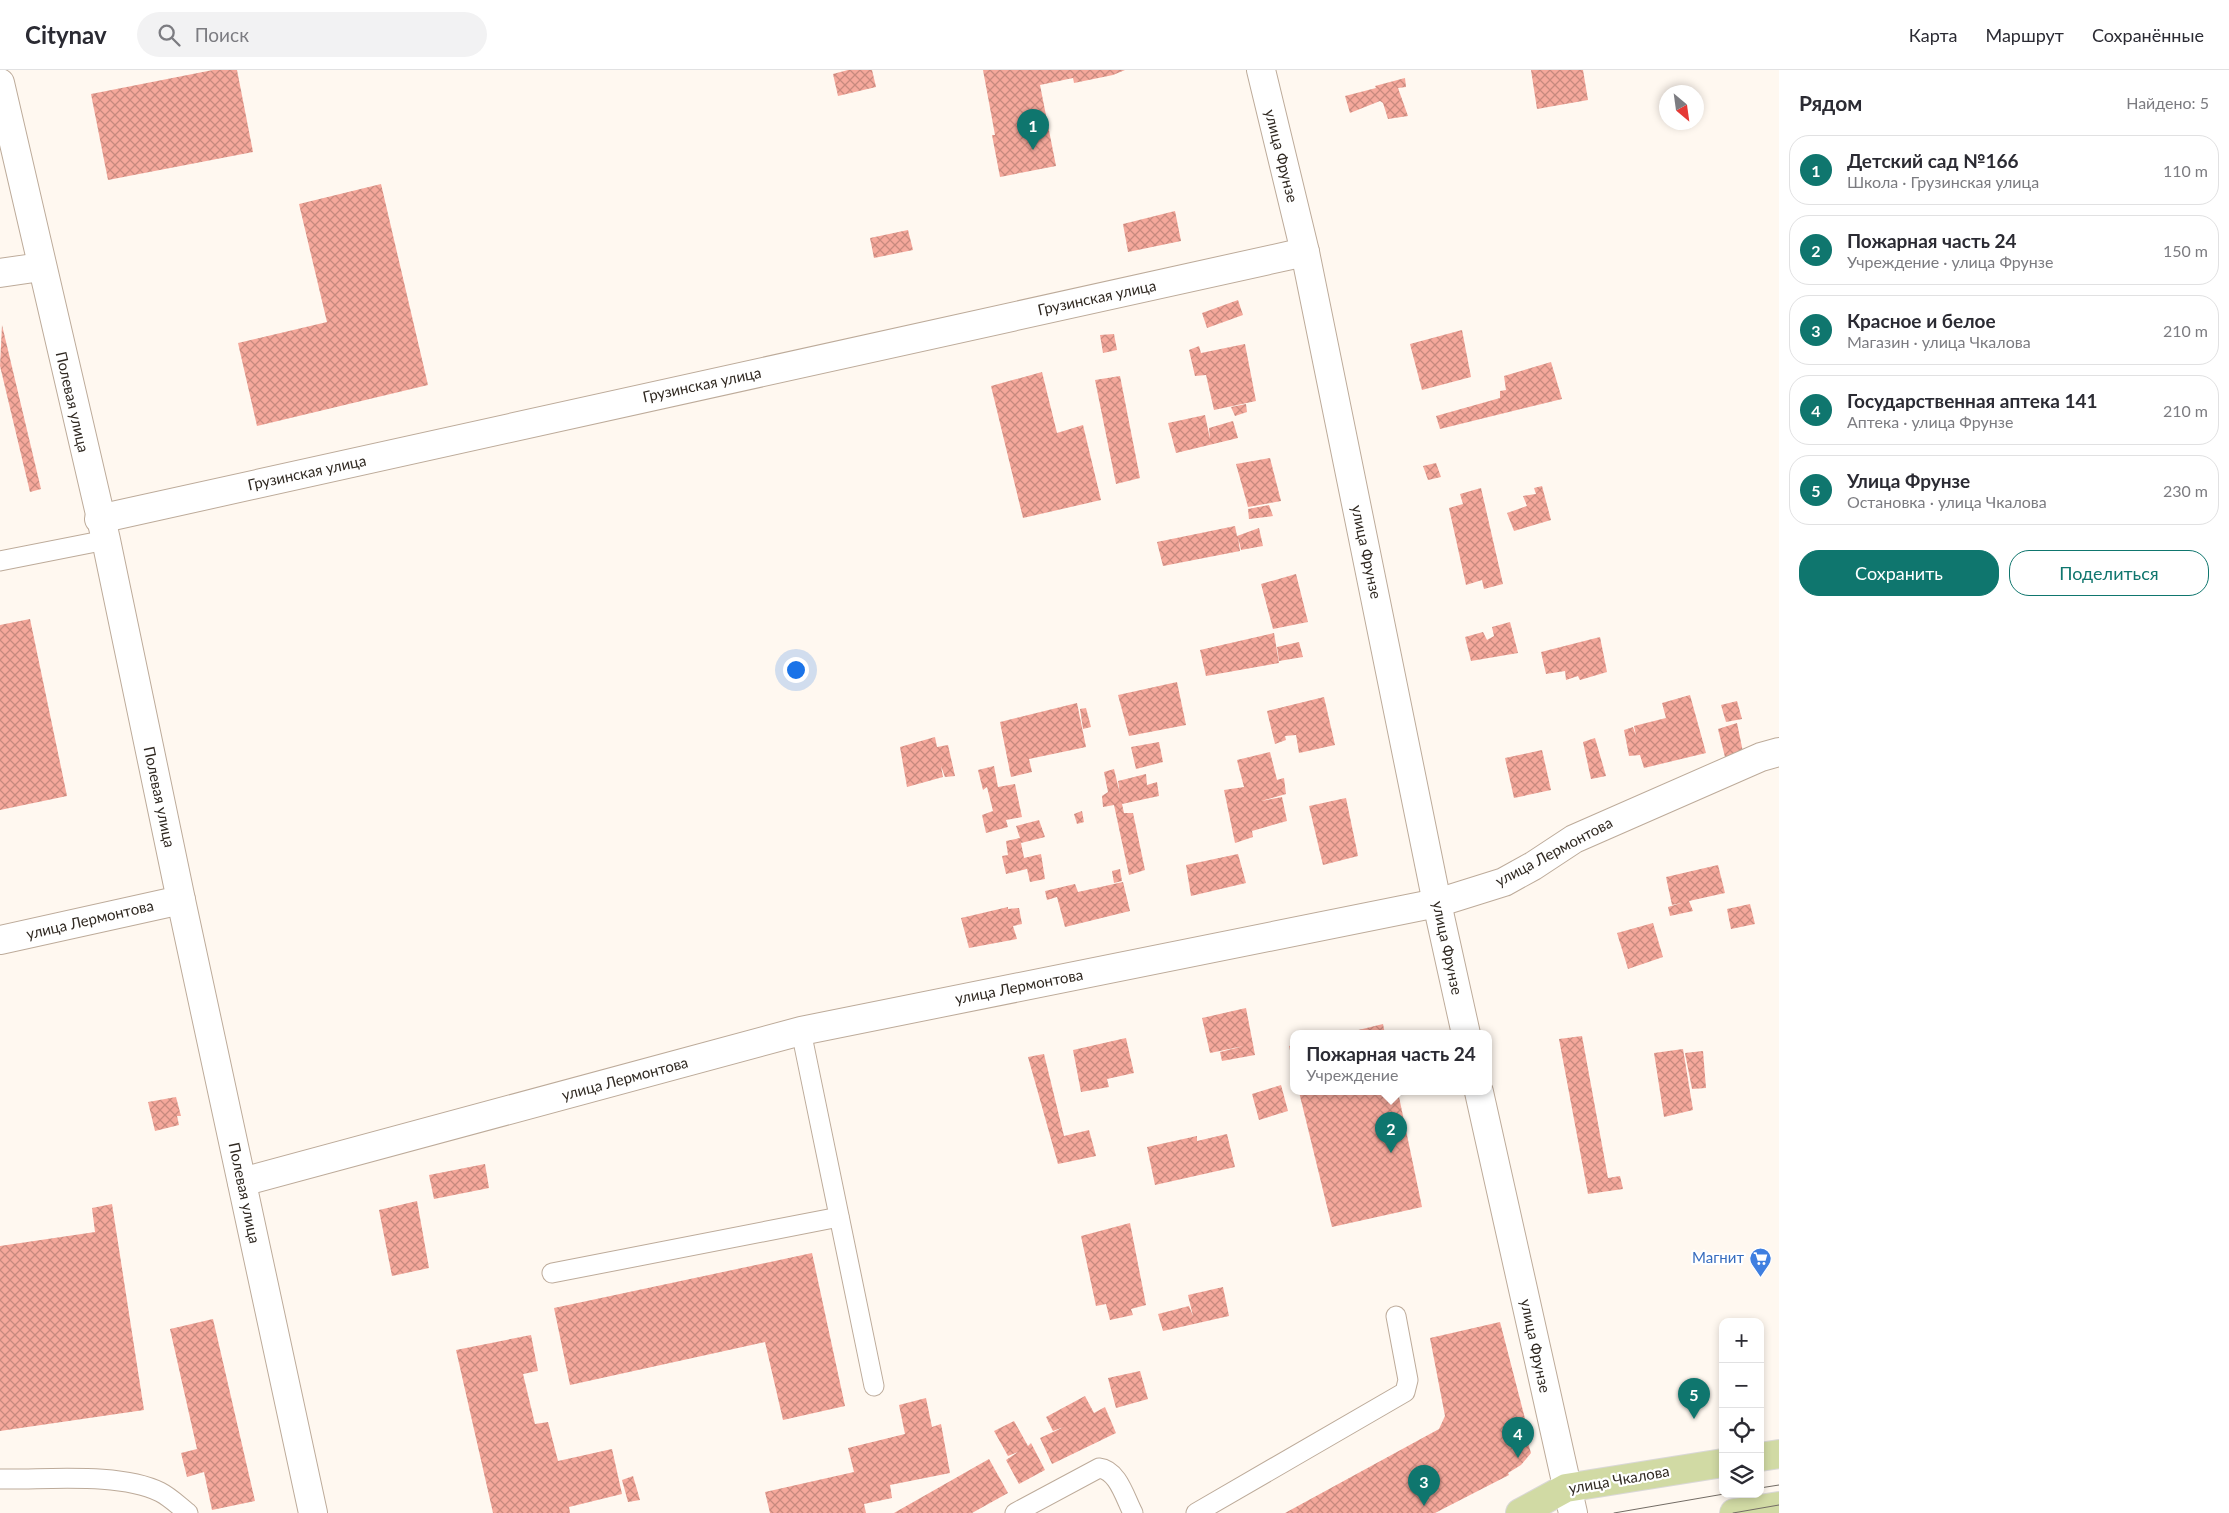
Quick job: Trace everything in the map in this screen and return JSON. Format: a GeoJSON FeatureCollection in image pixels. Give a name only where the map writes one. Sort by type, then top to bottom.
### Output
{"type":"FeatureCollection","features":[{"type":"Feature","properties":{"kind":"main road"},"geometry":{"type":"LineString","coordinates":[[1764,1456],[1779,1454]]}},
{"type":"Feature","properties":{"kind":"main road","name":"улица Чкалова"},"geometry":{"type":"LineString","coordinates":[[1520,1513],[1719,1464]]}},
{"type":"Feature","properties":{"kind":"main road"},"geometry":{"type":"LineString","coordinates":[[1734,1513],[1779,1506]]}},
{"type":"Feature","properties":{"kind":"street","name":"улица Фрунзе"},"geometry":{"type":"LineString","coordinates":[[1261,70],[1305,252],[1465,1030]]}},
{"type":"Feature","properties":{"kind":"street","name":"Полевая улица"},"geometry":{"type":"LineString","coordinates":[[0,83],[103,529],[313,1513]]}},
{"type":"Feature","properties":{"kind":"street","name":"Грузинская улица"},"geometry":{"type":"LineString","coordinates":[[103,529],[1305,252]]}},
{"type":"Feature","properties":{"kind":"street"},"geometry":{"type":"LineString","coordinates":[[0,273],[41,267]]}},
{"type":"Feature","properties":{"kind":"street","name":"улица Лермонтова"},"geometry":{"type":"LineString","coordinates":[[242,1182],[801,1031],[1438,904],[1504,882],[1533,866],[1574,839],[1761,757],[1779,752]]}},
{"type":"Feature","properties":{"kind":"street","name":"улица Лермонтова"},"geometry":{"type":"LineString","coordinates":[[0,940],[181,900]]}},
{"type":"Feature","properties":{"kind":"street","name":"улица Фрунзе"},"geometry":{"type":"LineString","coordinates":[[1480,1095],[1569,1500]]}},
{"type":"Feature","properties":{"kind":"lane"},"geometry":{"type":"LineString","coordinates":[[0,561],[103,529]]}},
{"type":"Feature","properties":{"kind":"lane"},"geometry":{"type":"LineString","coordinates":[[801,1031],[874,1386]]}},
{"type":"Feature","properties":{"kind":"lane"},"geometry":{"type":"LineString","coordinates":[[552,1272],[839,1217]]}},
{"type":"Feature","properties":{"kind":"lane"},"geometry":{"type":"LineString","coordinates":[[1196,1513],[1405,1392],[1408,1380],[1396,1316]]}},
{"type":"Feature","properties":{"kind":"lane"},"geometry":{"type":"LineString","coordinates":[[1016,1513],[1099,1468],[1104,1468],[1114,1476],[1134,1513]]}},
{"type":"Feature","properties":{"kind":"lane"},"geometry":{"type":"LineString","coordinates":[[0,1479],[107,1480],[136,1483],[162,1493],[188,1513]]}},
{"type":"Feature","properties":{"kind":"building"},"geometry":{"type":"Polygon","coordinates":[[[213,70],[237,70],[253,152],[108,180],[91,94],[213,70]]]}},
{"type":"Feature","properties":{"kind":"building"},"geometry":{"type":"Polygon","coordinates":[[[848,70],[872,70],[876,87],[838,96],[833,74],[848,70]]]}},
{"type":"Feature","properties":{"kind":"building"},"geometry":{"type":"Polygon","coordinates":[[[983,70],[1125,70],[1113,75],[1074,83],[1073,78],[1040,85],[1056,166],[1000,177],[992,135],[995,135],[983,70]]]}},
{"type":"Feature","properties":{"kind":"building"},"geometry":{"type":"Polygon","coordinates":[[[1531,70],[1583,70],[1588,100],[1537,109],[1531,70]]]}},
{"type":"Feature","properties":{"kind":"building"},"geometry":{"type":"Polygon","coordinates":[[[1405,78],[1406,87],[1398,88],[1408,116],[1388,119],[1383,103],[1380,101],[1350,113],[1345,96],[1405,78]]]}},
{"type":"Feature","properties":{"kind":"building"},"geometry":{"type":"Polygon","coordinates":[[[381,184],[428,385],[257,426],[238,343],[327,322],[299,204],[381,184]]]}},
{"type":"Feature","properties":{"kind":"building"},"geometry":{"type":"Polygon","coordinates":[[[1175,211],[1181,241],[1128,252],[1123,224],[1175,211]]]}},
{"type":"Feature","properties":{"kind":"building"},"geometry":{"type":"Polygon","coordinates":[[[908,230],[913,250],[874,258],[870,238],[908,230]]]}},
{"type":"Feature","properties":{"kind":"building"},"geometry":{"type":"Polygon","coordinates":[[[1238,300],[1243,315],[1207,328],[1202,313],[1238,300]]]}},
{"type":"Feature","properties":{"kind":"building"},"geometry":{"type":"Polygon","coordinates":[[[2,325],[41,489],[30,492],[0,366],[2,325]]]}},
{"type":"Feature","properties":{"kind":"building"},"geometry":{"type":"Polygon","coordinates":[[[1462,330],[1471,377],[1422,390],[1410,344],[1462,330]]]}},
{"type":"Feature","properties":{"kind":"building"},"geometry":{"type":"Polygon","coordinates":[[[1114,334],[1117,350],[1103,353],[1100,335],[1114,334]]]}},
{"type":"Feature","properties":{"kind":"building"},"geometry":{"type":"Polygon","coordinates":[[[1245,344],[1256,401],[1214,410],[1206,375],[1195,376],[1189,350],[1199,346],[1201,353],[1245,344]]]}},
{"type":"Feature","properties":{"kind":"building"},"geometry":{"type":"Polygon","coordinates":[[[1551,362],[1562,399],[1440,429],[1436,416],[1500,398],[1500,391],[1506,390],[1504,376],[1551,362]]]}},
{"type":"Feature","properties":{"kind":"building"},"geometry":{"type":"Polygon","coordinates":[[[1042,372],[1057,433],[1083,425],[1101,500],[1023,518],[991,386],[1042,372]]]}},
{"type":"Feature","properties":{"kind":"building"},"geometry":{"type":"Polygon","coordinates":[[[1120,376],[1140,478],[1116,484],[1095,380],[1120,376]]]}},
{"type":"Feature","properties":{"kind":"building"},"geometry":{"type":"Polygon","coordinates":[[[1246,404],[1247,412],[1235,416],[1231,407],[1246,404]]]}},
{"type":"Feature","properties":{"kind":"building"},"geometry":{"type":"Polygon","coordinates":[[[1205,415],[1210,439],[1209,428],[1233,421],[1238,438],[1176,453],[1168,423],[1205,415]]]}},
{"type":"Feature","properties":{"kind":"building"},"geometry":{"type":"Polygon","coordinates":[[[1270,458],[1281,501],[1248,507],[1236,464],[1270,458]]]}},
{"type":"Feature","properties":{"kind":"building"},"geometry":{"type":"Polygon","coordinates":[[[1436,463],[1441,477],[1428,480],[1423,466],[1436,463]]]}},
{"type":"Feature","properties":{"kind":"building"},"geometry":{"type":"Polygon","coordinates":[[[1542,486],[1551,520],[1514,531],[1507,513],[1527,506],[1523,496],[1536,494],[1534,488],[1542,486]]]}},
{"type":"Feature","properties":{"kind":"building"},"geometry":{"type":"Polygon","coordinates":[[[1481,488],[1503,584],[1484,589],[1482,580],[1466,585],[1449,508],[1463,504],[1460,494],[1481,488]]]}},
{"type":"Feature","properties":{"kind":"building"},"geometry":{"type":"Polygon","coordinates":[[[1269,505],[1273,516],[1249,519],[1248,509],[1269,505]]]}},
{"type":"Feature","properties":{"kind":"building"},"geometry":{"type":"Polygon","coordinates":[[[1235,526],[1237,536],[1259,528],[1263,546],[1241,550],[1238,537],[1240,551],[1163,566],[1157,542],[1235,526]]]}},
{"type":"Feature","properties":{"kind":"building"},"geometry":{"type":"Polygon","coordinates":[[[1296,574],[1308,622],[1273,629],[1261,584],[1296,574]]]}},
{"type":"Feature","properties":{"kind":"building"},"geometry":{"type":"Polygon","coordinates":[[[30,619],[67,796],[0,810],[0,625],[30,619]]]}},
{"type":"Feature","properties":{"kind":"building"},"geometry":{"type":"Polygon","coordinates":[[[1510,622],[1518,653],[1471,661],[1465,637],[1483,632],[1487,640],[1494,636],[1492,627],[1510,622]]]}},
{"type":"Feature","properties":{"kind":"building"},"geometry":{"type":"Polygon","coordinates":[[[1274,633],[1279,663],[1206,676],[1200,650],[1274,633]]]}},
{"type":"Feature","properties":{"kind":"building"},"geometry":{"type":"Polygon","coordinates":[[[1600,637],[1607,672],[1580,680],[1578,676],[1566,680],[1565,671],[1546,674],[1541,652],[1600,637]]]}},
{"type":"Feature","properties":{"kind":"building"},"geometry":{"type":"Polygon","coordinates":[[[1299,642],[1303,657],[1279,661],[1277,647],[1299,642]]]}},
{"type":"Feature","properties":{"kind":"building"},"geometry":{"type":"Polygon","coordinates":[[[1177,682],[1186,725],[1129,736],[1118,695],[1177,682]]]}},
{"type":"Feature","properties":{"kind":"building"},"geometry":{"type":"Polygon","coordinates":[[[1690,695],[1706,753],[1644,768],[1640,755],[1629,756],[1624,730],[1633,727],[1636,736],[1634,726],[1666,718],[1662,703],[1690,695]]]}},
{"type":"Feature","properties":{"kind":"building"},"geometry":{"type":"Polygon","coordinates":[[[1324,697],[1335,745],[1299,753],[1296,735],[1285,736],[1286,740],[1275,744],[1267,711],[1324,697]]]}},
{"type":"Feature","properties":{"kind":"building"},"geometry":{"type":"Polygon","coordinates":[[[1737,701],[1742,719],[1726,722],[1721,705],[1737,701]]]}},
{"type":"Feature","properties":{"kind":"building"},"geometry":{"type":"Polygon","coordinates":[[[1077,703],[1086,747],[1029,759],[1032,772],[1011,777],[1000,722],[1077,703]]]}},
{"type":"Feature","properties":{"kind":"building"},"geometry":{"type":"Polygon","coordinates":[[[1086,708],[1091,727],[1083,729],[1080,709],[1086,708]]]}},
{"type":"Feature","properties":{"kind":"building"},"geometry":{"type":"Polygon","coordinates":[[[1737,723],[1743,752],[1725,757],[1718,729],[1737,723]]]}},
{"type":"Feature","properties":{"kind":"building"},"geometry":{"type":"Polygon","coordinates":[[[935,737],[937,747],[948,745],[955,776],[945,777],[941,766],[943,777],[907,787],[900,747],[935,737]]]}},
{"type":"Feature","properties":{"kind":"building"},"geometry":{"type":"Polygon","coordinates":[[[1595,738],[1606,776],[1591,779],[1583,742],[1595,738]]]}},
{"type":"Feature","properties":{"kind":"building"},"geometry":{"type":"Polygon","coordinates":[[[1159,742],[1163,762],[1136,769],[1131,747],[1159,742]]]}},
{"type":"Feature","properties":{"kind":"building"},"geometry":{"type":"Polygon","coordinates":[[[1542,750],[1551,790],[1514,798],[1505,758],[1542,750]]]}},
{"type":"Feature","properties":{"kind":"building"},"geometry":{"type":"Polygon","coordinates":[[[1270,752],[1277,780],[1284,778],[1286,794],[1261,801],[1282,797],[1287,821],[1252,831],[1253,837],[1235,843],[1224,790],[1244,787],[1237,760],[1270,752]]]}},
{"type":"Feature","properties":{"kind":"building"},"geometry":{"type":"Polygon","coordinates":[[[994,766],[998,787],[1015,784],[1022,817],[1006,820],[1008,827],[986,833],[982,815],[993,811],[987,787],[983,790],[978,770],[994,766]]]}},
{"type":"Feature","properties":{"kind":"building"},"geometry":{"type":"Polygon","coordinates":[[[1114,769],[1120,794],[1118,781],[1146,774],[1147,785],[1157,782],[1159,796],[1122,804],[1124,813],[1133,813],[1145,870],[1129,875],[1114,805],[1103,807],[1102,796],[1108,792],[1104,772],[1114,769]]]}},
{"type":"Feature","properties":{"kind":"building"},"geometry":{"type":"Polygon","coordinates":[[[1346,798],[1358,856],[1323,865],[1309,806],[1346,798]]]}},
{"type":"Feature","properties":{"kind":"building"},"geometry":{"type":"Polygon","coordinates":[[[1082,811],[1084,822],[1077,824],[1074,814],[1082,811]]]}},
{"type":"Feature","properties":{"kind":"building"},"geometry":{"type":"Polygon","coordinates":[[[1039,820],[1045,837],[1021,843],[1024,858],[1041,854],[1045,879],[1030,882],[1027,869],[1006,874],[1002,856],[1008,855],[1006,841],[1020,838],[1016,826],[1039,820]]]}},
{"type":"Feature","properties":{"kind":"building"},"geometry":{"type":"Polygon","coordinates":[[[1238,854],[1246,883],[1191,896],[1186,865],[1238,854]]]}},
{"type":"Feature","properties":{"kind":"building"},"geometry":{"type":"Polygon","coordinates":[[[1718,865],[1725,893],[1689,901],[1693,911],[1670,916],[1668,907],[1681,903],[1672,905],[1666,877],[1718,865]]]}},
{"type":"Feature","properties":{"kind":"building"},"geometry":{"type":"Polygon","coordinates":[[[1120,869],[1122,881],[1114,883],[1112,871],[1120,869]]]}},
{"type":"Feature","properties":{"kind":"building"},"geometry":{"type":"Polygon","coordinates":[[[1123,882],[1130,911],[1065,927],[1057,897],[1047,900],[1045,891],[1075,884],[1078,892],[1123,882]]]}},
{"type":"Feature","properties":{"kind":"building"},"geometry":{"type":"Polygon","coordinates":[[[1750,904],[1755,924],[1731,929],[1727,909],[1750,904]]]}},
{"type":"Feature","properties":{"kind":"building"},"geometry":{"type":"Polygon","coordinates":[[[1008,907],[1008,909],[1019,908],[1022,924],[1013,926],[1017,939],[969,948],[961,918],[1008,907]]]}},
{"type":"Feature","properties":{"kind":"building"},"geometry":{"type":"Polygon","coordinates":[[[1653,923],[1663,957],[1628,969],[1617,933],[1653,923]]]}},
{"type":"Feature","properties":{"kind":"building"},"geometry":{"type":"Polygon","coordinates":[[[1246,1008],[1255,1055],[1222,1061],[1220,1052],[1244,1046],[1210,1053],[1202,1018],[1246,1008]]]}},
{"type":"Feature","properties":{"kind":"building"},"geometry":{"type":"Polygon","coordinates":[[[1383,1024],[1384,1030],[1358,1030],[1383,1024]]]}},
{"type":"Feature","properties":{"kind":"building"},"geometry":{"type":"Polygon","coordinates":[[[1582,1036],[1608,1178],[1620,1176],[1623,1189],[1588,1194],[1559,1039],[1582,1036]]]}},
{"type":"Feature","properties":{"kind":"building"},"geometry":{"type":"Polygon","coordinates":[[[1126,1038],[1134,1073],[1107,1079],[1109,1087],[1081,1092],[1073,1050],[1126,1038]]]}},
{"type":"Feature","properties":{"kind":"building"},"geometry":{"type":"Polygon","coordinates":[[[1683,1049],[1693,1110],[1664,1117],[1654,1053],[1683,1049]]]}},
{"type":"Feature","properties":{"kind":"building"},"geometry":{"type":"Polygon","coordinates":[[[1703,1051],[1706,1088],[1692,1089],[1685,1053],[1703,1051]]]}},
{"type":"Feature","properties":{"kind":"building"},"geometry":{"type":"Polygon","coordinates":[[[1044,1054],[1064,1136],[1089,1130],[1096,1156],[1058,1164],[1028,1057],[1044,1054]]]}},
{"type":"Feature","properties":{"kind":"building"},"geometry":{"type":"Polygon","coordinates":[[[1281,1085],[1288,1111],[1259,1120],[1252,1094],[1281,1085]]]}},
{"type":"Feature","properties":{"kind":"building"},"geometry":{"type":"Polygon","coordinates":[[[1300,1095],[1399,1095],[1422,1207],[1332,1227],[1300,1095]]]}},
{"type":"Feature","properties":{"kind":"building"},"geometry":{"type":"Polygon","coordinates":[[[176,1097],[181,1116],[177,1116],[179,1125],[155,1131],[148,1102],[176,1097]]]}},
{"type":"Feature","properties":{"kind":"building"},"geometry":{"type":"Polygon","coordinates":[[[1227,1134],[1235,1167],[1155,1185],[1147,1147],[1197,1136],[1197,1141],[1227,1134]]]}},
{"type":"Feature","properties":{"kind":"building"},"geometry":{"type":"Polygon","coordinates":[[[485,1164],[489,1188],[434,1199],[429,1175],[485,1164]]]}},
{"type":"Feature","properties":{"kind":"building"},"geometry":{"type":"Polygon","coordinates":[[[417,1201],[429,1268],[392,1276],[379,1210],[417,1201]]]}},
{"type":"Feature","properties":{"kind":"building"},"geometry":{"type":"Polygon","coordinates":[[[112,1204],[144,1410],[0,1431],[0,1246],[95,1232],[92,1208],[112,1204]]]}},
{"type":"Feature","properties":{"kind":"building"},"geometry":{"type":"Polygon","coordinates":[[[1130,1223],[1146,1305],[1131,1309],[1133,1315],[1110,1320],[1106,1304],[1096,1306],[1081,1236],[1130,1223]]]}},
{"type":"Feature","properties":{"kind":"building"},"geometry":{"type":"Polygon","coordinates":[[[812,1253],[845,1406],[783,1420],[765,1342],[570,1385],[554,1308],[812,1253]]]}},
{"type":"Feature","properties":{"kind":"building"},"geometry":{"type":"Polygon","coordinates":[[[1223,1287],[1229,1316],[1163,1331],[1158,1314],[1189,1306],[1193,1316],[1188,1295],[1223,1287]]]}},
{"type":"Feature","properties":{"kind":"building"},"geometry":{"type":"Polygon","coordinates":[[[213,1319],[255,1501],[212,1510],[204,1472],[187,1477],[181,1453],[197,1449],[170,1329],[213,1319]]]}},
{"type":"Feature","properties":{"kind":"building"},"geometry":{"type":"Polygon","coordinates":[[[1500,1322],[1529,1434],[1526,1436],[1531,1453],[1521,1465],[1508,1473],[1509,1475],[1435,1513],[1285,1513],[1439,1429],[1445,1416],[1430,1338],[1500,1322]]]}},
{"type":"Feature","properties":{"kind":"building"},"geometry":{"type":"Polygon","coordinates":[[[531,1335],[538,1371],[523,1374],[535,1424],[548,1422],[558,1461],[612,1449],[622,1494],[569,1507],[570,1513],[493,1513],[456,1350],[531,1335]]]}},
{"type":"Feature","properties":{"kind":"building"},"geometry":{"type":"Polygon","coordinates":[[[1140,1371],[1148,1399],[1116,1408],[1108,1378],[1140,1371]]]}},
{"type":"Feature","properties":{"kind":"building"},"geometry":{"type":"Polygon","coordinates":[[[1085,1396],[1094,1413],[1105,1407],[1116,1433],[1052,1464],[1040,1438],[1064,1427],[1053,1431],[1046,1417],[1085,1396]]]}},
{"type":"Feature","properties":{"kind":"building"},"geometry":{"type":"Polygon","coordinates":[[[926,1398],[932,1427],[941,1424],[950,1473],[890,1485],[892,1498],[864,1504],[866,1513],[770,1513],[765,1492],[854,1472],[848,1448],[905,1434],[899,1405],[926,1398]]]}},
{"type":"Feature","properties":{"kind":"building"},"geometry":{"type":"Polygon","coordinates":[[[1014,1421],[1028,1446],[1031,1443],[1045,1470],[1019,1484],[1006,1460],[1018,1452],[1008,1456],[994,1431],[1014,1421]]]}},
{"type":"Feature","properties":{"kind":"building"},"geometry":{"type":"Polygon","coordinates":[[[989,1459],[1008,1493],[972,1513],[894,1513],[989,1459]]]}},
{"type":"Feature","properties":{"kind":"building"},"geometry":{"type":"Polygon","coordinates":[[[633,1476],[640,1500],[628,1502],[622,1480],[633,1476]]]}},
{"type":"Feature","properties":{"kind":"tram line"},"geometry":{"type":"LineString","coordinates":[[1764,1487],[1779,1485]]}},
{"type":"Feature","properties":{"kind":"tram line"},"geometry":{"type":"LineString","coordinates":[[1614,1513],[1719,1495]]}},
{"type":"Feature","properties":{"kind":"tram line"},"geometry":{"type":"LineString","coordinates":[[1733,1513],[1779,1505]]}},
{"type":"Feature","properties":{"kind":"place","name":"Детский сад №166"},"geometry":{"type":"Point","coordinates":[1033,150]}},
{"type":"Feature","properties":{"kind":"place","name":"Пожарная часть 24"},"geometry":{"type":"Point","coordinates":[1391,1153]}},
{"type":"Feature","properties":{"kind":"place","name":"Магнит"},"geometry":{"type":"Point","coordinates":[1760,1277]}},
{"type":"Feature","properties":{"kind":"place","name":"Улица Фрунзе"},"geometry":{"type":"Point","coordinates":[1694,1419]}},
{"type":"Feature","properties":{"kind":"place","name":"Государственная аптека 141"},"geometry":{"type":"Point","coordinates":[1518,1458]}},
{"type":"Feature","properties":{"kind":"place","name":"Красное и белое"},"geometry":{"type":"Point","coordinates":[1424,1506]}}]}
